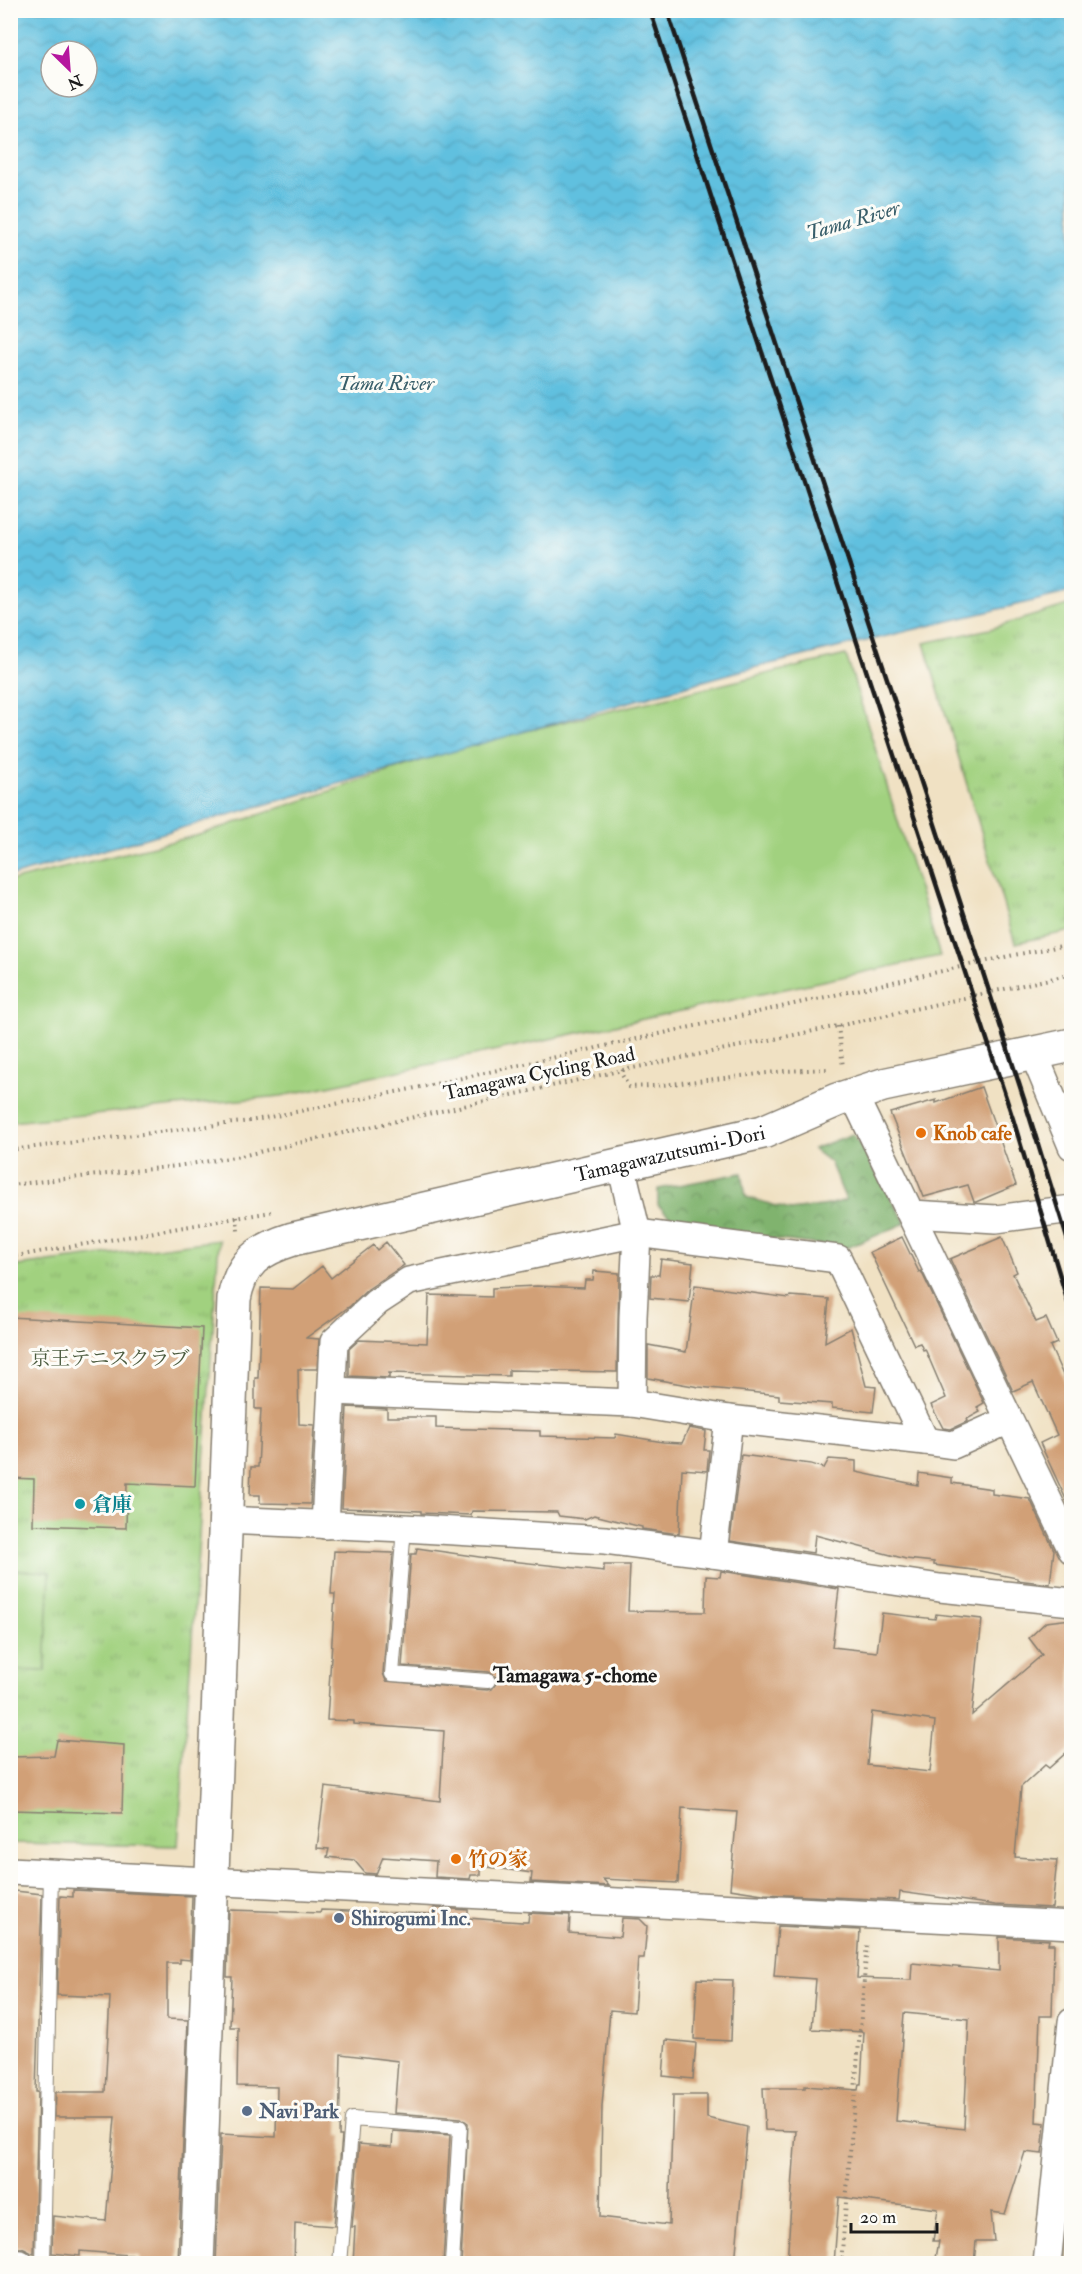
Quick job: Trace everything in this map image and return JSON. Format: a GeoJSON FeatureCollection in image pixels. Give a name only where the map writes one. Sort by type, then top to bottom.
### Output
{"type":"FeatureCollection","features":[{"type":"Feature","properties":{"kind":"street","name":"Tamagawazutsumi-Dori"},"geometry":{"type":"LineString","coordinates":[[197,2264],[234,1299],[242,1270],[264,1252],[293,1239],[763,1132],[837,1101],[848,1082],[883,1085],[1071,1045]]}},
{"type":"Feature","properties":{"kind":"street"},"geometry":{"type":"LineString","coordinates":[[1033,1052],[1071,1146]]}},
{"type":"Feature","properties":{"kind":"street"},"geometry":{"type":"LineString","coordinates":[[848,1082],[1071,1550]]}},
{"type":"Feature","properties":{"kind":"street"},"geometry":{"type":"LineString","coordinates":[[621,1165],[637,1233],[632,1402]]}},
{"type":"Feature","properties":{"kind":"street"},"geometry":{"type":"LineString","coordinates":[[912,1214],[996,1219],[1071,1209]]}},
{"type":"Feature","properties":{"kind":"street"},"geometry":{"type":"LineString","coordinates":[[326,1525],[334,1342],[377,1302],[409,1281],[637,1233],[838,1259],[925,1441]]}},
{"type":"Feature","properties":{"kind":"street"},"geometry":{"type":"LineString","coordinates":[[332,1391],[632,1402],[729,1419],[953,1445],[1009,1420]]}},
{"type":"Feature","properties":{"kind":"street"},"geometry":{"type":"LineString","coordinates":[[713,1554],[729,1419]]}},
{"type":"Feature","properties":{"kind":"street"},"geometry":{"type":"LineString","coordinates":[[225,1520],[605,1540],[940,1588],[1071,1602]]}},
{"type":"Feature","properties":{"kind":"street"},"geometry":{"type":"LineString","coordinates":[[10,1870],[1071,1925]]}},
{"type":"Feature","properties":{"kind":"street"},"geometry":{"type":"LineString","coordinates":[[1053,2251],[1071,2022]]}},
{"type":"Feature","properties":{"kind":"street"},"geometry":{"type":"LineString","coordinates":[[10,2263],[20,2264]]}},
{"type":"Feature","properties":{"kind":"lane"},"geometry":{"type":"LineString","coordinates":[[404,1528],[392,1674],[488,1681]]}},
{"type":"Feature","properties":{"kind":"lane"},"geometry":{"type":"LineString","coordinates":[[43,2264],[51,1872]]}},
{"type":"Feature","properties":{"kind":"lane"},"geometry":{"type":"LineString","coordinates":[[340,2264],[352,2119],[460,2127],[452,2264]]}},
{"type":"Feature","properties":{"kind":"path"},"geometry":{"type":"LineString","coordinates":[[10,1150],[262,1118],[426,1086],[1071,944]]}},
{"type":"Feature","properties":{"kind":"path","name":"Tamagawa Cycling Road"},"geometry":{"type":"LineString","coordinates":[[10,1185],[241,1156],[623,1070],[838,1026],[1071,974]]}},
{"type":"Feature","properties":{"kind":"path"},"geometry":{"type":"LineString","coordinates":[[623,1070],[622,1075],[629,1087],[785,1071],[848,1082],[838,1026]]}},
{"type":"Feature","properties":{"kind":"path"},"geometry":{"type":"LineString","coordinates":[[841,2264],[869,1915]]}},
{"type":"Feature","properties":{"kind":"green space"},"geometry":{"type":"Polygon","coordinates":[[[1071,604],[1071,931],[1015,943],[924,643],[990,629],[1071,604]]]}},
{"type":"Feature","properties":{"kind":"green space"},"geometry":{"type":"Polygon","coordinates":[[[846,655],[940,956],[281,1096],[11,1122],[10,881],[199,835],[471,744],[846,655]]]}},
{"type":"Feature","properties":{"kind":"green space"},"geometry":{"type":"Polygon","coordinates":[[[853,1134],[906,1223],[847,1248],[682,1228],[658,1205],[658,1189],[742,1173],[746,1197],[790,1210],[829,1205],[846,1200],[830,1162],[813,1149],[853,1134]]]}},
{"type":"Feature","properties":{"kind":"green space","name":"京王テニスクラブ"},"geometry":{"type":"Polygon","coordinates":[[[219,1240],[178,1846],[11,1843],[10,1267],[219,1240]]]}},
{"type":"Feature","properties":{"kind":"green space"},"geometry":{"type":"Polygon","coordinates":[[[11,1570],[50,1572],[45,1671],[11,1670],[11,1570]]]}},
{"type":"Feature","properties":{"kind":"water","name":"Tama River"},"geometry":{"type":"Polygon","coordinates":[[[11,10],[1071,11],[1071,592],[732,673],[11,876],[11,10]]]}},
{"type":"Feature","properties":{"kind":"building"},"geometry":{"type":"Polygon","coordinates":[[[981,1087],[1016,1185],[976,1202],[974,1202],[968,1185],[924,1197],[890,1113],[936,1100],[936,1103],[981,1087]]]}},
{"type":"Feature","properties":{"kind":"building"},"geometry":{"type":"Polygon","coordinates":[[[902,1237],[919,1272],[921,1271],[984,1403],[977,1407],[980,1412],[951,1429],[943,1428],[931,1405],[946,1398],[925,1349],[923,1350],[920,1343],[914,1345],[870,1252],[902,1237]]]}},
{"type":"Feature","properties":{"kind":"building"},"geometry":{"type":"Polygon","coordinates":[[[1002,1237],[1017,1272],[1013,1274],[1036,1322],[1046,1318],[1057,1343],[1050,1346],[1071,1393],[1071,1510],[1040,1443],[1057,1435],[1033,1382],[1013,1391],[950,1259],[1002,1237]]]}},
{"type":"Feature","properties":{"kind":"building"},"geometry":{"type":"Polygon","coordinates":[[[386,1242],[404,1265],[368,1289],[350,1306],[306,1338],[319,1339],[317,1369],[298,1369],[299,1424],[314,1425],[310,1504],[260,1503],[260,1495],[250,1495],[251,1467],[258,1467],[261,1409],[255,1409],[255,1378],[258,1378],[261,1288],[293,1289],[322,1266],[331,1278],[373,1245],[377,1250],[386,1242]]]}},
{"type":"Feature","properties":{"kind":"building"},"geometry":{"type":"Polygon","coordinates":[[[661,1259],[693,1263],[689,1302],[650,1298],[651,1275],[659,1275],[661,1259]]]}},
{"type":"Feature","properties":{"kind":"building"},"geometry":{"type":"Polygon","coordinates":[[[594,1271],[619,1273],[617,1372],[509,1370],[509,1376],[389,1373],[389,1378],[349,1376],[349,1349],[359,1340],[427,1343],[429,1295],[492,1297],[492,1288],[537,1286],[584,1288],[585,1280],[593,1280],[594,1271]]]}},
{"type":"Feature","properties":{"kind":"building"},"geometry":{"type":"Polygon","coordinates":[[[695,1285],[789,1298],[790,1296],[829,1299],[825,1342],[851,1328],[866,1386],[876,1387],[873,1412],[832,1408],[832,1404],[779,1400],[779,1395],[699,1387],[648,1378],[648,1345],[686,1352],[695,1285]]]}},
{"type":"Feature","properties":{"kind":"building"},"geometry":{"type":"Polygon","coordinates":[[[10,1317],[202,1328],[195,1486],[127,1483],[126,1528],[33,1525],[34,1479],[10,1478],[10,1317]]]}},
{"type":"Feature","properties":{"kind":"building"},"geometry":{"type":"Polygon","coordinates":[[[347,1407],[387,1409],[387,1417],[436,1417],[436,1428],[540,1431],[540,1436],[615,1438],[616,1434],[682,1443],[689,1428],[706,1431],[704,1450],[709,1450],[707,1471],[682,1469],[679,1534],[642,1529],[642,1527],[594,1515],[585,1519],[559,1516],[557,1512],[472,1511],[471,1515],[342,1508],[347,1407]]]}},
{"type":"Feature","properties":{"kind":"building"},"geometry":{"type":"Polygon","coordinates":[[[741,1455],[811,1464],[824,1468],[829,1459],[856,1461],[856,1472],[918,1485],[919,1473],[952,1478],[952,1483],[992,1489],[992,1494],[1030,1499],[1054,1550],[1050,1584],[934,1565],[934,1562],[906,1559],[815,1535],[813,1553],[730,1541],[741,1455]]]}},
{"type":"Feature","properties":{"kind":"building"},"geometry":{"type":"Polygon","coordinates":[[[417,1548],[604,1571],[604,1565],[630,1565],[628,1611],[705,1612],[706,1576],[720,1577],[721,1571],[839,1589],[832,1647],[877,1652],[882,1613],[935,1619],[936,1614],[982,1619],[972,1715],[1042,1655],[1029,1638],[1046,1622],[1071,1619],[1071,1741],[1068,1751],[1049,1768],[1045,1765],[1021,1787],[1015,1857],[1057,1860],[1052,1908],[995,1905],[900,1892],[899,1900],[763,1894],[730,1889],[737,1812],[682,1808],[678,1883],[603,1879],[609,1886],[531,1882],[532,1873],[481,1866],[481,1875],[471,1875],[470,1879],[435,1877],[436,1861],[383,1857],[376,1874],[365,1873],[354,1860],[327,1857],[329,1849],[317,1848],[325,1787],[440,1801],[444,1731],[327,1720],[335,1594],[331,1594],[334,1551],[393,1553],[383,1673],[386,1681],[487,1690],[492,1689],[497,1682],[496,1677],[489,1672],[402,1666],[411,1554],[416,1554],[417,1548]],[[872,1712],[867,1765],[930,1772],[935,1721],[872,1712]]]}},
{"type":"Feature","properties":{"kind":"building"},"geometry":{"type":"Polygon","coordinates":[[[57,1740],[124,1745],[122,1813],[10,1810],[10,1757],[54,1756],[57,1740]]]}},
{"type":"Feature","properties":{"kind":"building"},"geometry":{"type":"Polygon","coordinates":[[[73,1890],[192,1896],[190,1960],[180,1959],[180,1963],[167,1963],[167,2019],[188,2020],[178,2262],[140,2262],[140,2256],[80,2251],[80,2256],[52,2253],[53,2216],[106,2221],[115,2117],[55,2117],[56,2092],[105,2092],[110,1997],[57,1995],[60,1896],[73,1897],[73,1890]]]}},
{"type":"Feature","properties":{"kind":"building"},"geometry":{"type":"Polygon","coordinates":[[[15,1891],[42,1894],[34,2254],[22,2248],[10,2247],[10,2010],[13,1966],[10,1966],[10,1932],[15,1891]]]}},
{"type":"Feature","properties":{"kind":"building"},"geometry":{"type":"Polygon","coordinates":[[[434,1908],[468,1910],[468,1918],[522,1922],[528,1922],[529,1913],[570,1915],[569,1933],[620,1937],[622,1918],[640,1919],[647,1926],[644,1958],[638,1958],[634,2012],[610,2010],[602,2106],[600,2217],[669,2225],[673,2095],[707,2095],[707,2118],[747,2127],[735,2264],[461,2264],[468,2123],[461,2118],[394,2113],[398,2061],[341,2054],[339,2136],[342,2136],[334,2226],[295,2223],[294,2264],[216,2264],[221,2134],[276,2137],[277,2087],[237,2086],[238,2027],[230,2027],[232,1977],[227,1977],[229,1910],[320,1913],[321,1910],[433,1914],[434,1908]]]}},
{"type":"Feature","properties":{"kind":"building"},"geometry":{"type":"Polygon","coordinates":[[[778,1926],[860,1930],[857,1978],[911,1980],[912,1963],[999,1971],[999,1937],[1049,1940],[1048,1944],[1054,1944],[1052,2016],[1040,2016],[1036,2122],[1045,2123],[1042,2154],[1025,2152],[1005,2214],[991,2212],[994,2241],[976,2241],[974,2264],[935,2264],[939,2241],[933,2241],[938,2209],[839,2197],[834,2264],[787,2264],[796,2131],[765,2130],[763,2088],[805,2088],[805,2086],[858,2090],[861,2084],[864,2032],[812,2029],[816,1979],[774,1976],[778,1926]],[[904,2013],[896,2121],[964,2129],[969,2019],[904,2013]]]}},
{"type":"Feature","properties":{"kind":"building"},"geometry":{"type":"Polygon","coordinates":[[[697,1979],[733,1980],[731,2041],[694,2039],[697,1979]]]}},
{"type":"Feature","properties":{"kind":"building"},"geometry":{"type":"Polygon","coordinates":[[[666,2040],[696,2043],[693,2079],[663,2076],[666,2040]]]}},
{"type":"Feature","properties":{"kind":"building"},"geometry":{"type":"Polygon","coordinates":[[[393,2131],[450,2135],[443,2264],[353,2264],[355,2227],[352,2227],[359,2144],[392,2147],[393,2131]]]}},
{"type":"Feature","properties":{"kind":"tunnel"},"geometry":{"type":"LineString","coordinates":[[1062,2245],[1072,2247]]}},
{"type":"Feature","properties":{"kind":"railway"},"geometry":{"type":"LineString","coordinates":[[650,10],[1013,1119],[1072,1316]]}},
{"type":"Feature","properties":{"kind":"railway"},"geometry":{"type":"LineString","coordinates":[[667,10],[927,800],[1072,1254]]}},
{"type":"Feature","properties":{"kind":"place","name":"Knob cafe"},"geometry":{"type":"Point","coordinates":[921,1133]}},
{"type":"Feature","properties":{"kind":"place","name":"倉庫"},"geometry":{"type":"Point","coordinates":[80,1504]}},
{"type":"Feature","properties":{"kind":"place","name":"竹の家"},"geometry":{"type":"Point","coordinates":[456,1859]}},
{"type":"Feature","properties":{"kind":"place","name":"Shirogumi Inc."},"geometry":{"type":"Point","coordinates":[339,1918]}},
{"type":"Feature","properties":{"kind":"place","name":"Navi Park"},"geometry":{"type":"Point","coordinates":[247,2111]}},
{"type":"Feature","properties":{"kind":"district","name":"Tamagawa 5-chome"},"geometry":{"type":"Point","coordinates":[575,1675]}}]}
